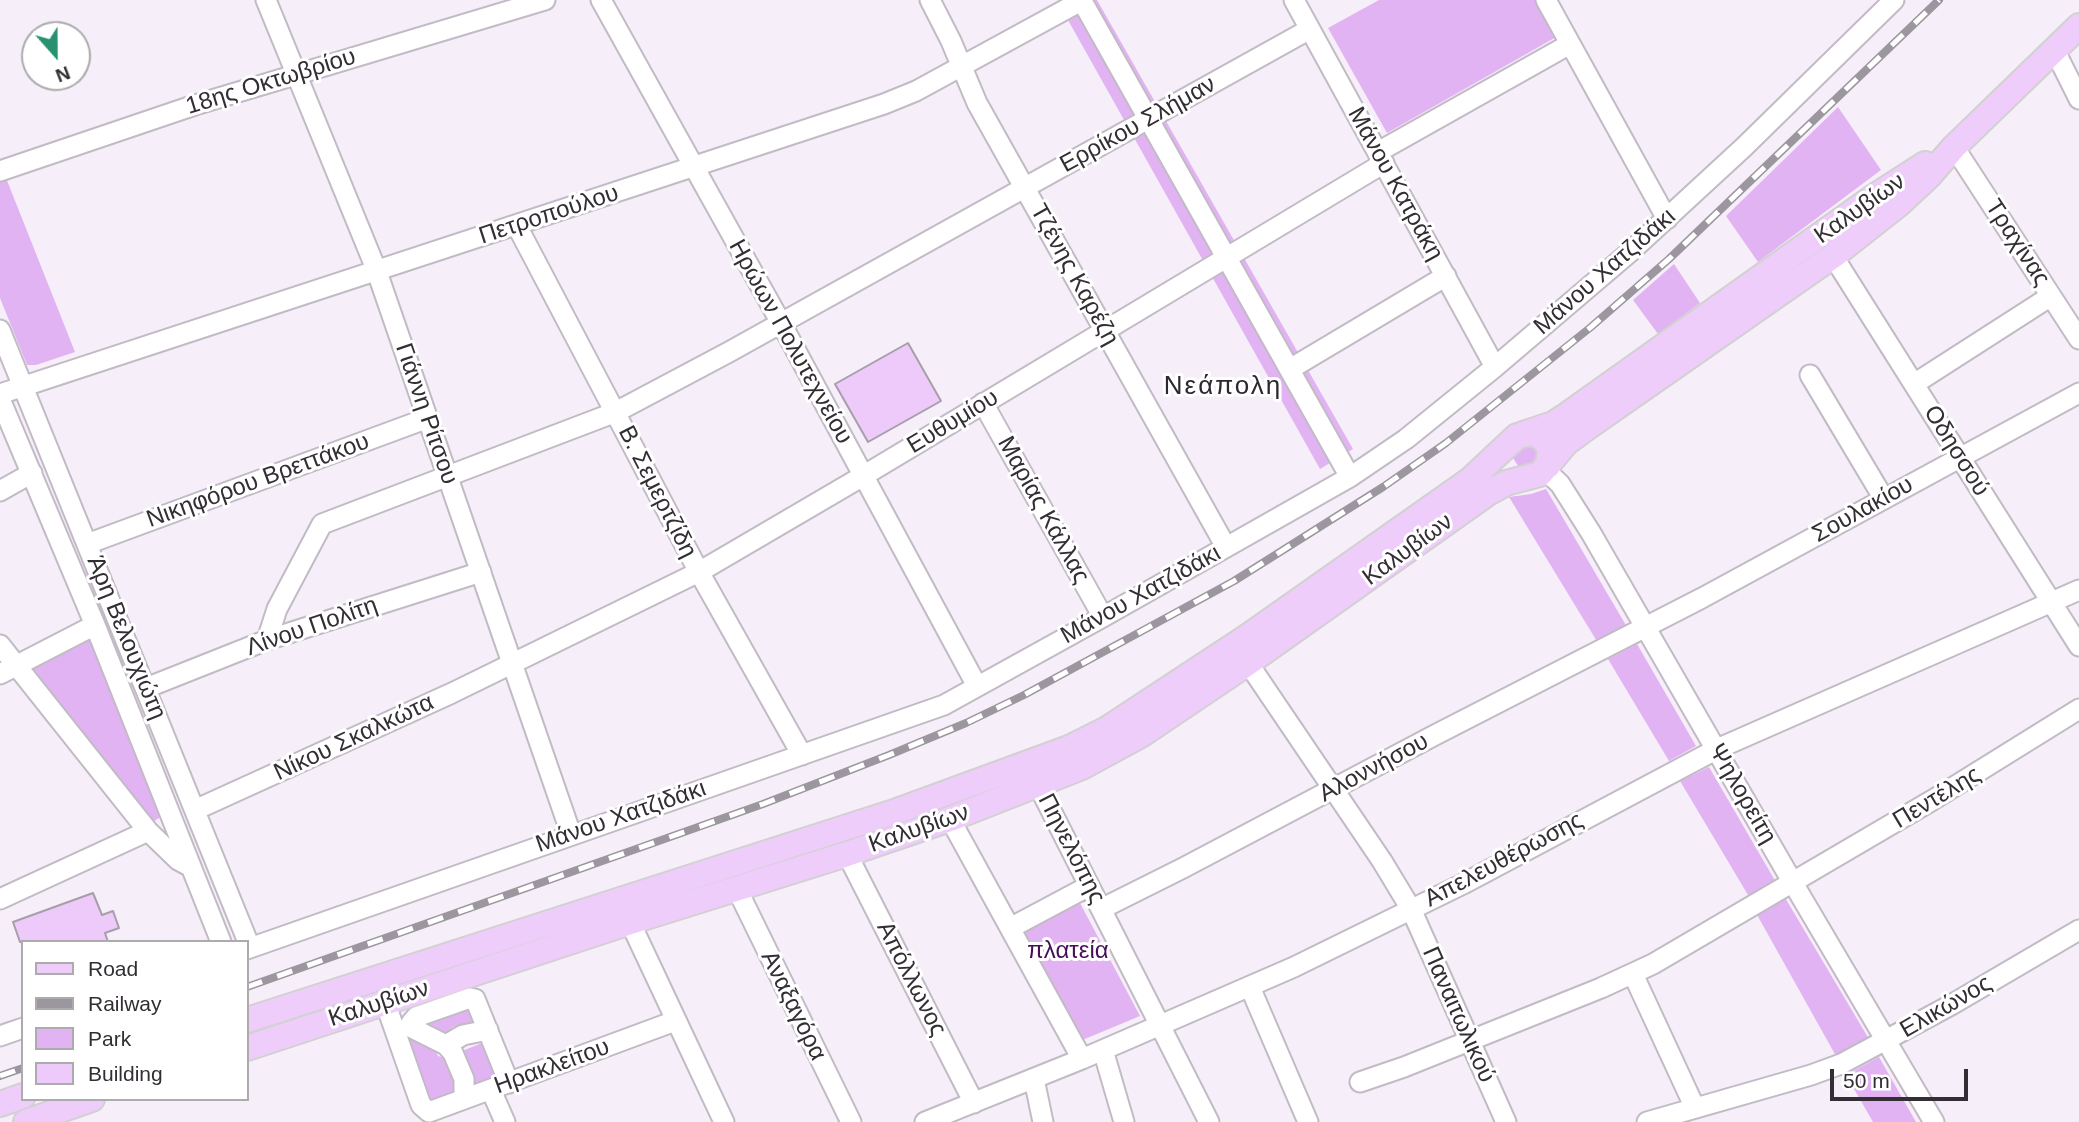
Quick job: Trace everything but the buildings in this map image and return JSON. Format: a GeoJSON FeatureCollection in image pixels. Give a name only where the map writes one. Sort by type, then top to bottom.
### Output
{"type":"FeatureCollection","features":[{"type":"Feature","properties":{"kind":"main road","name":"Καλυβίων"},"geometry":{"type":"LineString","coordinates":[[248,1048],[950,819],[1082,767],[1141,735],[1248,663],[1488,493],[1539,471],[1566,443],[1585,429],[1833,256],[1899,204],[1929,176],[1954,147],[2079,26]]}},
{"type":"Feature","properties":{"kind":"main road","name":"Καλυβίων"},"geometry":{"type":"LineString","coordinates":[[248,1020],[897,811],[1090,738],[1179,682],[1470,480],[1516,438],[1553,424],[1567,415],[1875,196],[1954,147]]}},
{"type":"Feature","properties":{"kind":"main road"},"geometry":{"type":"LineString","coordinates":[[1532,433],[1546,442],[1550,454],[1539,471],[1514,474],[1507,464],[1506,452],[1516,438],[1532,433]]}},
{"type":"Feature","properties":{"kind":"main road"},"geometry":{"type":"LineString","coordinates":[[0,1104],[21,1097]]}},
{"type":"Feature","properties":{"kind":"main road"},"geometry":{"type":"LineString","coordinates":[[26,1122],[86,1101]]}},
{"type":"Feature","properties":{"kind":"street","name":"Γιάννη Ρίτσου"},"geometry":{"type":"LineString","coordinates":[[266,0],[376,270],[571,834]]}},
{"type":"Feature","properties":{"kind":"street","name":"18ης Οκτωβρίου"},"geometry":{"type":"LineString","coordinates":[[0,171],[296,74],[545,0]]}},
{"type":"Feature","properties":{"kind":"street","name":"Ηρώων Πολυτεχνείου"},"geometry":{"type":"LineString","coordinates":[[601,0],[781,323],[977,687]]}},
{"type":"Feature","properties":{"kind":"street","name":"Τζένης Καρέζη"},"geometry":{"type":"LineString","coordinates":[[930,0],[977,103],[1226,547]]}},
{"type":"Feature","properties":{"kind":"street","name":"Πετροπούλου"},"geometry":{"type":"LineString","coordinates":[[0,394],[884,104],[916,91],[1082,0]]}},
{"type":"Feature","properties":{"kind":"street"},"geometry":{"type":"LineString","coordinates":[[1082,0],[1147,120],[1350,477]]}},
{"type":"Feature","properties":{"kind":"street","name":"Μάνου Κατράκη"},"geometry":{"type":"LineString","coordinates":[[1294,0],[1495,368]]}},
{"type":"Feature","properties":{"kind":"street"},"geometry":{"type":"LineString","coordinates":[[1546,0],[1667,219]]}},
{"type":"Feature","properties":{"kind":"street","name":"Μάνου Χατζιδάκι"},"geometry":{"type":"LineString","coordinates":[[249,948],[933,709],[1103,617],[1350,477],[1406,439],[1495,368],[1667,219],[1894,0]]}},
{"type":"Feature","properties":{"kind":"street","name":"Ερρίκου Σλήμαν"},"geometry":{"type":"LineString","coordinates":[[267,640],[277,609],[322,524],[616,412],[1310,29]]}},
{"type":"Feature","properties":{"kind":"street","name":"Ευθυμίου"},"geometry":{"type":"LineString","coordinates":[[512,663],[699,572],[1226,258],[1381,158],[1570,44]]}},
{"type":"Feature","properties":{"kind":"street"},"geometry":{"type":"LineString","coordinates":[[2055,51],[2079,99]]}},
{"type":"Feature","properties":{"kind":"street","name":"Τραχίνας"},"geometry":{"type":"LineString","coordinates":[[1954,147],[2079,339]]}},
{"type":"Feature","properties":{"kind":"street","name":"Β. Σεμερτζίδη"},"geometry":{"type":"LineString","coordinates":[[517,226],[699,572],[802,755]]}},
{"type":"Feature","properties":{"kind":"street","name":"Οδησσού"},"geometry":{"type":"LineString","coordinates":[[1833,256],[2079,646]]}},
{"type":"Feature","properties":{"kind":"street"},"geometry":{"type":"LineString","coordinates":[[1290,369],[1446,276]]}},
{"type":"Feature","properties":{"kind":"street"},"geometry":{"type":"LineString","coordinates":[[1914,384],[2051,296]]}},
{"type":"Feature","properties":{"kind":"street","name":"Άρη Βελουχιώτη"},"geometry":{"type":"LineString","coordinates":[[0,330],[246,940]]}},
{"type":"Feature","properties":{"kind":"street"},"geometry":{"type":"LineString","coordinates":[[1810,375],[1884,499]]}},
{"type":"Feature","properties":{"kind":"street","name":"Σουλακίου"},"geometry":{"type":"LineString","coordinates":[[1647,627],[2079,393]]}},
{"type":"Feature","properties":{"kind":"street","name":"Άρη Βελουχιώτη"},"geometry":{"type":"LineString","coordinates":[[0,399],[95,625],[220,940]]}},
{"type":"Feature","properties":{"kind":"street","name":"Μαρίας Κάλλας"},"geometry":{"type":"LineString","coordinates":[[983,403],[1103,617]]}},
{"type":"Feature","properties":{"kind":"street","name":"Νικηφόρου Βρεττάκου"},"geometry":{"type":"LineString","coordinates":[[88,544],[428,418]]}},
{"type":"Feature","properties":{"kind":"street","name":"Ψηλορείτη"},"geometry":{"type":"LineString","coordinates":[[1539,471],[1553,476],[1569,497],[1934,1122]]}},
{"type":"Feature","properties":{"kind":"street"},"geometry":{"type":"LineString","coordinates":[[0,491],[32,473]]}},
{"type":"Feature","properties":{"kind":"street","name":"Λίνου Πολίτη"},"geometry":{"type":"LineString","coordinates":[[146,688],[267,640],[481,572]]}},
{"type":"Feature","properties":{"kind":"street","name":"Απελευθέρωσης"},"geometry":{"type":"LineString","coordinates":[[925,1122],[1034,1079],[1250,987],[1411,909],[1717,749],[2079,590]]}},
{"type":"Feature","properties":{"kind":"street"},"geometry":{"type":"LineString","coordinates":[[8,669],[95,625]]}},
{"type":"Feature","properties":{"kind":"street","name":"Αλοννήσου"},"geometry":{"type":"LineString","coordinates":[[1101,909],[1647,627]]}},
{"type":"Feature","properties":{"kind":"street"},"geometry":{"type":"LineString","coordinates":[[0,645],[8,669],[148,831],[178,860],[191,867]]}},
{"type":"Feature","properties":{"kind":"street","name":"Νίκου Σκαλκώτα"},"geometry":{"type":"LineString","coordinates":[[195,810],[512,663]]}},
{"type":"Feature","properties":{"kind":"street","name":"Παναιτωλικού"},"geometry":{"type":"LineString","coordinates":[[1248,663],[1382,861],[1411,909],[1506,1122]]}},
{"type":"Feature","properties":{"kind":"street","name":"Πεντέλης"},"geometry":{"type":"LineString","coordinates":[[1360,1082],[1470,1041],[1633,974],[1723,925],[1931,802],[2079,709]]}},
{"type":"Feature","properties":{"kind":"street","name":"Πηνελόπης"},"geometry":{"type":"LineString","coordinates":[[1028,763],[1209,1122]]}},
{"type":"Feature","properties":{"kind":"street"},"geometry":{"type":"LineString","coordinates":[[950,819],[1012,927],[1082,1059]]}},
{"type":"Feature","properties":{"kind":"street"},"geometry":{"type":"LineString","coordinates":[[0,898],[148,831]]}},
{"type":"Feature","properties":{"kind":"street","name":"Απόλλωνος"},"geometry":{"type":"LineString","coordinates":[[847,854],[974,1103]]}},
{"type":"Feature","properties":{"kind":"street"},"geometry":{"type":"LineString","coordinates":[[1012,927],[1089,886]]}},
{"type":"Feature","properties":{"kind":"street","name":"Αναξαγόρα"},"geometry":{"type":"LineString","coordinates":[[737,889],[851,1122]]}},
{"type":"Feature","properties":{"kind":"street"},"geometry":{"type":"LineString","coordinates":[[630,922],[724,1122]]}},
{"type":"Feature","properties":{"kind":"street","name":"Ελικώνος"},"geometry":{"type":"LineString","coordinates":[[1647,1122],[1841,1064],[2079,930]]}},
{"type":"Feature","properties":{"kind":"street"},"geometry":{"type":"LineString","coordinates":[[1633,974],[1695,1108]]}},
{"type":"Feature","properties":{"kind":"street"},"geometry":{"type":"LineString","coordinates":[[1250,987],[1308,1122]]}},
{"type":"Feature","properties":{"kind":"street"},"geometry":{"type":"LineString","coordinates":[[467,1098],[461,1069],[453,1053],[446,1045],[412,1028],[411,1023],[416,1017],[470,998],[475,999],[488,1030],[505,1122]]}},
{"type":"Feature","properties":{"kind":"street","name":"Ηρακλείτου"},"geometry":{"type":"LineString","coordinates":[[385,1002],[421,1105],[429,1112],[675,1021]]}},
{"type":"Feature","properties":{"kind":"street"},"geometry":{"type":"LineString","coordinates":[[0,1036],[21,1029]]}},
{"type":"Feature","properties":{"kind":"street"},"geometry":{"type":"LineString","coordinates":[[446,1045],[463,1035],[488,1030]]}},
{"type":"Feature","properties":{"kind":"street"},"geometry":{"type":"LineString","coordinates":[[1103,1050],[1124,1122]]}},
{"type":"Feature","properties":{"kind":"street"},"geometry":{"type":"LineString","coordinates":[[1034,1079],[1043,1122]]}},
{"type":"Feature","properties":{"kind":"green space"},"geometry":{"type":"Polygon","coordinates":[[[1089,0],[1097,0],[1353,449],[1320,469],[1064,13],[1089,0]]]}},
{"type":"Feature","properties":{"kind":"green space"},"geometry":{"type":"Polygon","coordinates":[[[1379,0],[1537,0],[1558,36],[1387,133],[1328,28],[1379,0]]]}},
{"type":"Feature","properties":{"kind":"green space"},"geometry":{"type":"Polygon","coordinates":[[[1838,107],[1881,170],[1758,262],[1726,216],[1838,107]]]}},
{"type":"Feature","properties":{"kind":"green space"},"geometry":{"type":"Polygon","coordinates":[[[6,178],[75,352],[36,365],[27,365],[0,298],[0,181],[6,178]]]}},
{"type":"Feature","properties":{"kind":"green space"},"geometry":{"type":"Polygon","coordinates":[[[1674,264],[1700,303],[1658,334],[1633,300],[1674,264]]]}},
{"type":"Feature","properties":{"kind":"green space"},"geometry":{"type":"Polygon","coordinates":[[[1534,443],[1538,446],[1540,462],[1523,469],[1513,458],[1515,449],[1534,443]]]}},
{"type":"Feature","properties":{"kind":"green space"},"geometry":{"type":"Polygon","coordinates":[[[1546,489],[1627,627],[1598,643],[1509,497],[1546,489]]]}},
{"type":"Feature","properties":{"kind":"green space"},"geometry":{"type":"Polygon","coordinates":[[[88,635],[160,809],[160,817],[153,822],[29,667],[88,635]]]}},
{"type":"Feature","properties":{"kind":"green space"},"geometry":{"type":"Polygon","coordinates":[[[1637,644],[1696,746],[1669,761],[1608,659],[1637,644]]]}},
{"type":"Feature","properties":{"kind":"green space"},"geometry":{"type":"Polygon","coordinates":[[[1709,767],[1777,884],[1751,900],[1680,781],[1709,767]]]}},
{"type":"Feature","properties":{"kind":"green space"},"geometry":{"type":"Polygon","coordinates":[[[1784,896],[1869,1039],[1836,1056],[1756,913],[1784,896]]]}},
{"type":"Feature","properties":{"kind":"green space","name":"πλατεία"},"geometry":{"type":"Polygon","coordinates":[[[1080,903],[1140,1016],[1080,1041],[1020,934],[1080,903]]]}},
{"type":"Feature","properties":{"kind":"green space"},"geometry":{"type":"Polygon","coordinates":[[[470,1008],[478,1027],[462,1024],[453,1027],[445,1035],[427,1027],[429,1021],[470,1008]]]}},
{"type":"Feature","properties":{"kind":"green space"},"geometry":{"type":"Polygon","coordinates":[[[415,1038],[433,1045],[438,1056],[449,1059],[456,1080],[453,1086],[458,1092],[430,1103],[405,1041],[415,1038]]]}},
{"type":"Feature","properties":{"kind":"green space"},"geometry":{"type":"Polygon","coordinates":[[[482,1043],[502,1077],[473,1088],[462,1051],[482,1043]]]}},
{"type":"Feature","properties":{"kind":"green space"},"geometry":{"type":"Polygon","coordinates":[[[1879,1057],[1916,1122],[1873,1122],[1846,1075],[1879,1057]]]}},
{"type":"Feature","properties":{"kind":"railway"},"geometry":{"type":"LineString","coordinates":[[248,987],[763,804],[889,755],[1024,695],[1234,581],[1383,487],[1446,443],[1591,327],[1669,259],[1939,0]]}},
{"type":"Feature","properties":{"kind":"railway"},"geometry":{"type":"LineString","coordinates":[[0,1076],[21,1069]]}},
{"type":"Feature","properties":{"kind":"district","name":"Νεάπολη"},"geometry":{"type":"Point","coordinates":[1223,387]}}]}
